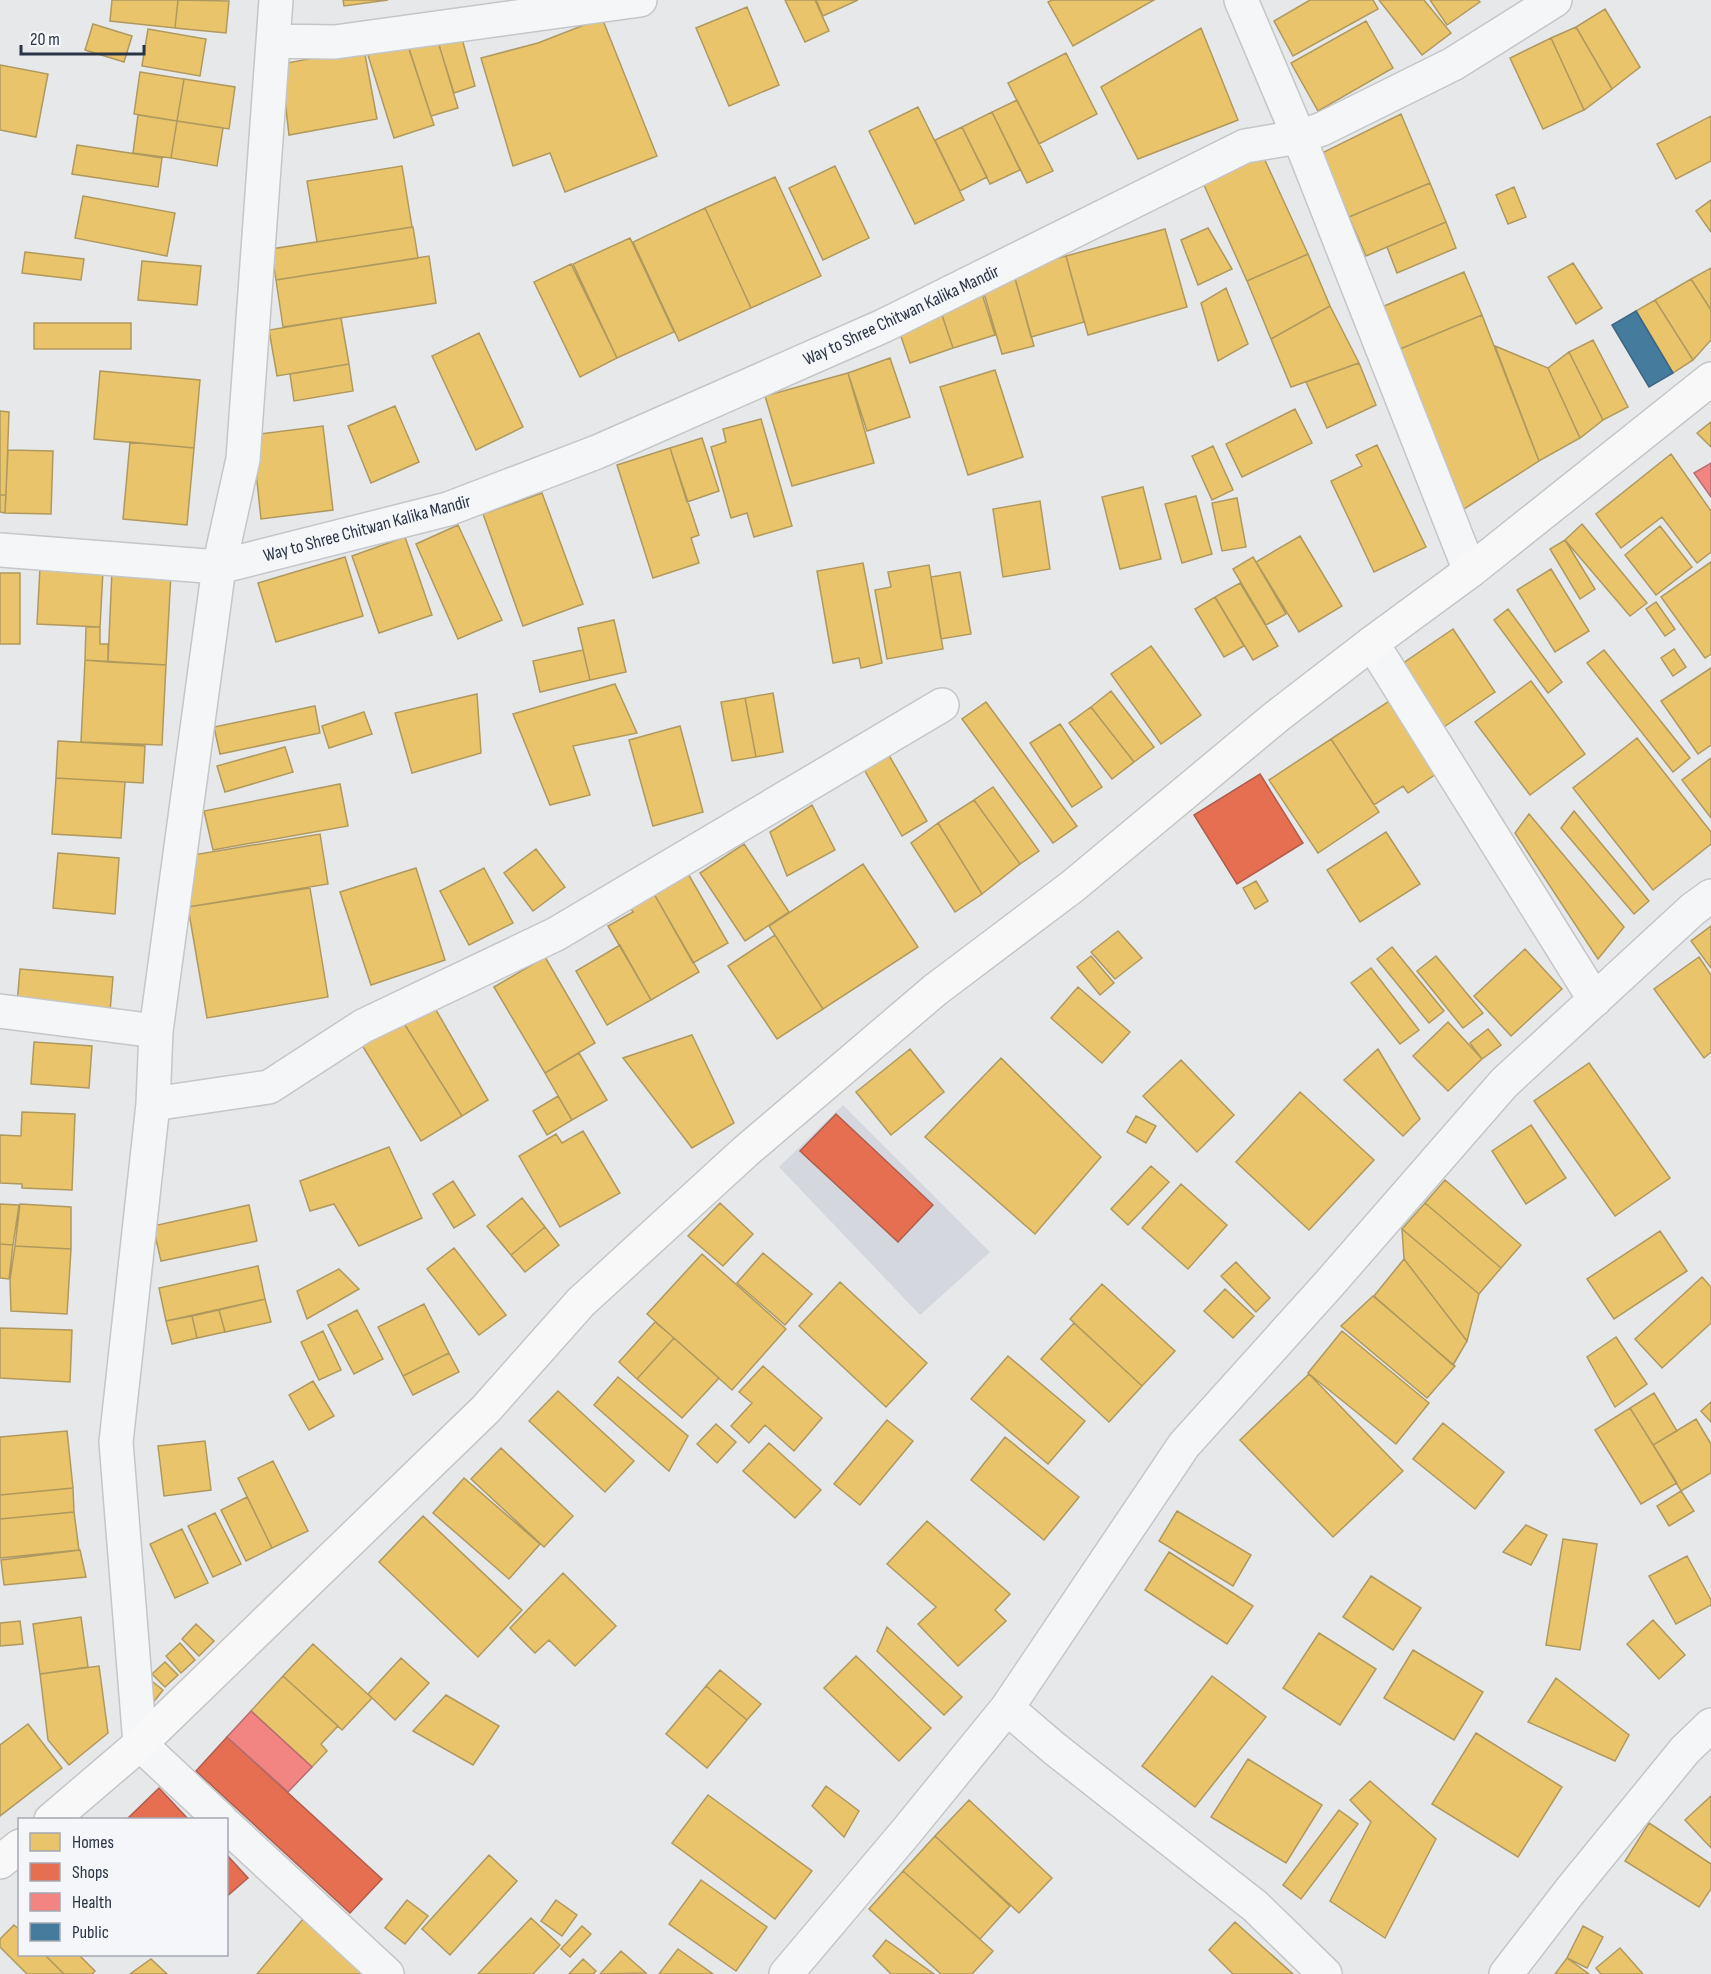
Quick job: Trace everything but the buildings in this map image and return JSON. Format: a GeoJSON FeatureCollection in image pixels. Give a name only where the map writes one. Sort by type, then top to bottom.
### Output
{"type":"FeatureCollection","features":[{"type":"Feature","properties":{"kind":"street"},"geometry":{"type":"LineString","coordinates":[[219,1818],[140,1744],[116,1442],[153,1104],[156,1031],[219,567],[243,459],[276,0]]}},
{"type":"Feature","properties":{"kind":"street"},"geometry":{"type":"LineString","coordinates":[[273,41],[335,42],[639,0]]}},
{"type":"Feature","properties":{"kind":"street"},"geometry":{"type":"LineString","coordinates":[[1241,0],[1299,137],[1470,571]]}},
{"type":"Feature","properties":{"kind":"street","name":"Way to Shree Chitwan Kalika Mandir"},"geometry":{"type":"LineString","coordinates":[[0,550],[219,567],[448,509],[597,452],[884,326],[1245,146],[1299,137],[1322,129],[1453,64],[1555,0]]}},
{"type":"Feature","properties":{"kind":"street"},"geometry":{"type":"LineString","coordinates":[[53,1818],[140,1744],[486,1409],[581,1302],[746,1151],[935,990],[1073,886],[1276,717],[1470,571],[1711,379]]}},
{"type":"Feature","properties":{"kind":"street"},"geometry":{"type":"LineString","coordinates":[[1372,643],[1595,1000]]}},
{"type":"Feature","properties":{"kind":"street"},"geometry":{"type":"LineString","coordinates":[[153,1104],[269,1087],[363,1026],[556,934],[942,705]]}},
{"type":"Feature","properties":{"kind":"street"},"geometry":{"type":"LineString","coordinates":[[786,1974],[1007,1708],[1184,1445],[1329,1284],[1504,1083],[1693,909],[1711,896]]}},
{"type":"Feature","properties":{"kind":"street"},"geometry":{"type":"LineString","coordinates":[[0,1011],[156,1031]]}},
{"type":"Feature","properties":{"kind":"street"},"geometry":{"type":"LineString","coordinates":[[1007,1708],[1055,1749],[1256,1906],[1325,1974]]}},
{"type":"Feature","properties":{"kind":"street"},"geometry":{"type":"LineString","coordinates":[[1506,1974],[1570,1891],[1685,1750],[1711,1725]]}},
{"type":"Feature","properties":{"kind":"street"},"geometry":{"type":"LineString","coordinates":[[228,1827],[387,1974]]}},
{"type":"Feature","properties":{"kind":"street"},"geometry":{"type":"LineString","coordinates":[[0,1862],[18,1848]]}},
{"type":"Feature","properties":{"kind":"shaded area"},"geometry":{"type":"Polygon","coordinates":[[[843,1105],[990,1252],[920,1315],[779,1167],[843,1105]]]}}]}
